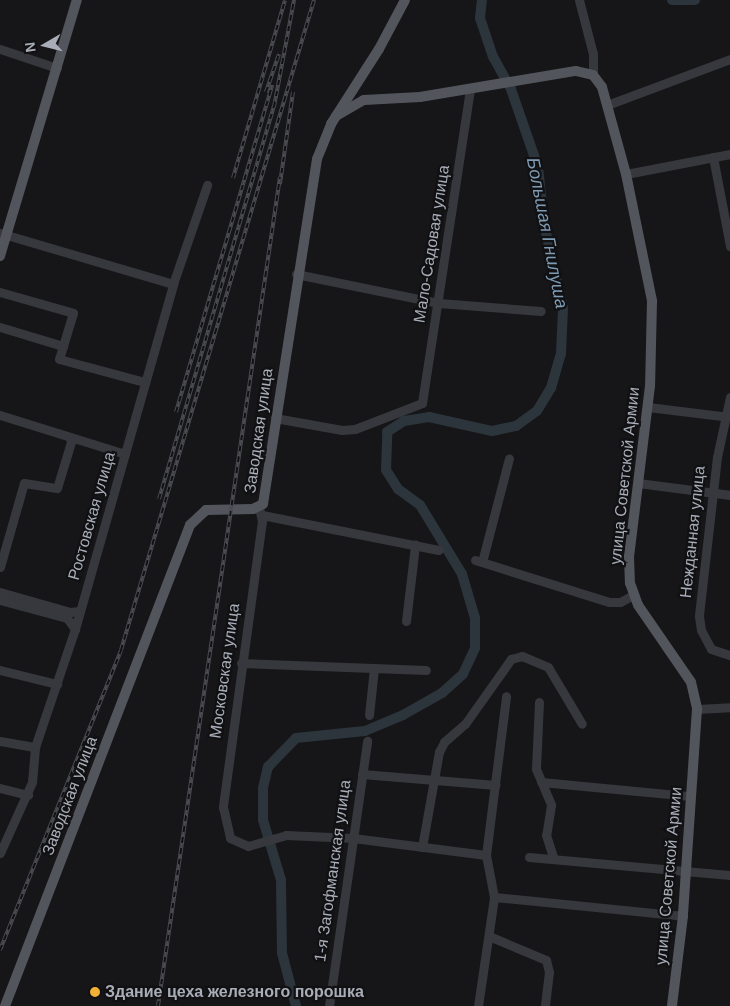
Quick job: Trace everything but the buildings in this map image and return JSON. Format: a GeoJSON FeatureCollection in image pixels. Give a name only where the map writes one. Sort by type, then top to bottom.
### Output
{"type":"FeatureCollection","features":[{"type":"Feature","properties":{"kind":"main road"},"geometry":{"type":"LineString","coordinates":[[0,256],[3,234],[77,0]]}},
{"type":"Feature","properties":{"kind":"main road","name":"Заводская улица"},"geometry":{"type":"LineString","coordinates":[[5,1006],[190,524],[197,515],[212,508],[261,511],[265,500],[296,274],[317,159],[336,116],[405,0]]}},
{"type":"Feature","properties":{"kind":"main road"},"geometry":{"type":"LineString","coordinates":[[336,116],[364,100],[408,98],[576,72],[594,75]]}},
{"type":"Feature","properties":{"kind":"main road","name":"улица Советской Армии"},"geometry":{"type":"LineString","coordinates":[[594,75],[602,87],[626,174],[652,301],[648,407],[629,556],[634,595],[691,682],[697,710],[683,916],[672,1006]]}},
{"type":"Feature","properties":{"kind":"main road"},"geometry":{"type":"LineString","coordinates":[[356,84],[364,100]]}},
{"type":"Feature","properties":{"kind":"street","name":"улица Советской Армии"},"geometry":{"type":"LineString","coordinates":[[578,0],[593,54],[594,75]]}},
{"type":"Feature","properties":{"kind":"street"},"geometry":{"type":"LineString","coordinates":[[0,49],[57,68]]}},
{"type":"Feature","properties":{"kind":"street"},"geometry":{"type":"LineString","coordinates":[[607,104],[728,57]]}},
{"type":"Feature","properties":{"kind":"street","name":"Мало-Садовая улица"},"geometry":{"type":"LineString","coordinates":[[275,418],[342,430],[355,429],[422,403],[439,302],[470,89]]}},
{"type":"Feature","properties":{"kind":"street"},"geometry":{"type":"LineString","coordinates":[[626,174],[730,154]]}},
{"type":"Feature","properties":{"kind":"street"},"geometry":{"type":"LineString","coordinates":[[713,157],[730,246]]}},
{"type":"Feature","properties":{"kind":"street","name":"Ростовская улица"},"geometry":{"type":"LineString","coordinates":[[0,853],[28,795],[35,747],[75,629],[173,284],[207,185]]}},
{"type":"Feature","properties":{"kind":"street"},"geometry":{"type":"LineString","coordinates":[[3,234],[173,284]]}},
{"type":"Feature","properties":{"kind":"street"},"geometry":{"type":"LineString","coordinates":[[296,274],[439,302],[541,312]]}},
{"type":"Feature","properties":{"kind":"street"},"geometry":{"type":"LineString","coordinates":[[0,292],[73,314],[59,359],[145,382]]}},
{"type":"Feature","properties":{"kind":"street"},"geometry":{"type":"LineString","coordinates":[[0,326],[63,346]]}},
{"type":"Feature","properties":{"kind":"street","name":"Нежданная улица"},"geometry":{"type":"LineString","coordinates":[[730,397],[714,493],[699,616],[701,630],[711,650],[730,654]]}},
{"type":"Feature","properties":{"kind":"street"},"geometry":{"type":"LineString","coordinates":[[648,407],[727,417]]}},
{"type":"Feature","properties":{"kind":"street"},"geometry":{"type":"LineString","coordinates":[[0,415],[125,454]]}},
{"type":"Feature","properties":{"kind":"street"},"geometry":{"type":"LineString","coordinates":[[0,567],[24,483],[57,488],[71,442],[70,437]]}},
{"type":"Feature","properties":{"kind":"street"},"geometry":{"type":"LineString","coordinates":[[509,458],[479,561],[609,602],[620,602],[634,595]]}},
{"type":"Feature","properties":{"kind":"street"},"geometry":{"type":"LineString","coordinates":[[638,483],[730,495]]}},
{"type":"Feature","properties":{"kind":"street"},"geometry":{"type":"LineString","coordinates":[[261,511],[438,550]]}},
{"type":"Feature","properties":{"kind":"street","name":"Московская улица"},"geometry":{"type":"LineString","coordinates":[[261,511],[223,807],[230,838],[248,846],[286,835],[353,838]]}},
{"type":"Feature","properties":{"kind":"street"},"geometry":{"type":"LineString","coordinates":[[406,621],[415,545]]}},
{"type":"Feature","properties":{"kind":"street"},"geometry":{"type":"LineString","coordinates":[[0,592],[70,612],[80,611]]}},
{"type":"Feature","properties":{"kind":"street"},"geometry":{"type":"LineString","coordinates":[[0,600],[67,618],[75,629]]}},
{"type":"Feature","properties":{"kind":"street"},"geometry":{"type":"LineString","coordinates":[[422,846],[439,752],[444,742],[465,724],[511,658],[522,656],[548,666],[582,724]]}},
{"type":"Feature","properties":{"kind":"street"},"geometry":{"type":"LineString","coordinates":[[241,663],[426,670]]}},
{"type":"Feature","properties":{"kind":"street"},"geometry":{"type":"LineString","coordinates":[[369,715],[374,668]]}},
{"type":"Feature","properties":{"kind":"street"},"geometry":{"type":"LineString","coordinates":[[0,670],[56,684]]}},
{"type":"Feature","properties":{"kind":"street"},"geometry":{"type":"LineString","coordinates":[[478,1006],[494,897],[486,855],[506,696]]}},
{"type":"Feature","properties":{"kind":"street"},"geometry":{"type":"LineString","coordinates":[[538,702],[536,757],[541,782],[551,805],[546,835],[554,859]]}},
{"type":"Feature","properties":{"kind":"street"},"geometry":{"type":"LineString","coordinates":[[697,710],[730,707]]}},
{"type":"Feature","properties":{"kind":"street"},"geometry":{"type":"LineString","coordinates":[[0,741],[35,747]]}},
{"type":"Feature","properties":{"kind":"street","name":"1-я Загофманская улица"},"geometry":{"type":"LineString","coordinates":[[329,1006],[367,741]]}},
{"type":"Feature","properties":{"kind":"street"},"geometry":{"type":"LineString","coordinates":[[362,774],[496,785]]}},
{"type":"Feature","properties":{"kind":"street"},"geometry":{"type":"LineString","coordinates":[[541,782],[690,796]]}},
{"type":"Feature","properties":{"kind":"street"},"geometry":{"type":"LineString","coordinates":[[0,788],[28,795]]}},
{"type":"Feature","properties":{"kind":"street"},"geometry":{"type":"LineString","coordinates":[[353,838],[486,855]]}},
{"type":"Feature","properties":{"kind":"street"},"geometry":{"type":"LineString","coordinates":[[529,856],[730,875]]}},
{"type":"Feature","properties":{"kind":"street"},"geometry":{"type":"LineString","coordinates":[[494,897],[683,916]]}},
{"type":"Feature","properties":{"kind":"street"},"geometry":{"type":"LineString","coordinates":[[489,936],[546,960],[549,972],[545,1006]]}},
{"type":"Feature","properties":{"kind":"waterway","name":"Большая Гнилуша"},"geometry":{"type":"LineString","coordinates":[[296,1006],[282,953],[281,880],[263,820],[263,788],[268,767],[296,738],[365,731],[403,715],[442,693],[463,674],[475,648],[475,618],[462,574],[420,505],[398,489],[386,470],[387,432],[404,421],[429,417],[492,431],[516,426],[537,411],[551,388],[561,354],[563,308],[544,224],[538,167],[511,89],[493,57],[480,18],[482,0]]}},
{"type":"Feature","properties":{"kind":"waterway","name":"Большая Гнилуша"},"geometry":{"type":"LineString","coordinates":[[672,0],[695,0]]}},
{"type":"Feature","properties":{"kind":"railway"},"geometry":{"type":"LineString","coordinates":[[233,178],[285,0]]}},
{"type":"Feature","properties":{"kind":"railway"},"geometry":{"type":"LineString","coordinates":[[159,499],[274,107],[294,0]]}},
{"type":"Feature","properties":{"kind":"railway"},"geometry":{"type":"LineString","coordinates":[[0,950],[121,650],[314,0]]}},
{"type":"Feature","properties":{"kind":"railway"},"geometry":{"type":"LineString","coordinates":[[266,92],[279,54]]}},
{"type":"Feature","properties":{"kind":"railway"},"geometry":{"type":"LineString","coordinates":[[176,412],[272,85]]}},
{"type":"Feature","properties":{"kind":"railway"},"geometry":{"type":"LineString","coordinates":[[280,184],[293,92]]}},
{"type":"Feature","properties":{"kind":"railway"},"geometry":{"type":"LineString","coordinates":[[158,1006],[280,177]]}},
{"type":"Feature","properties":{"kind":"place","name":"Здание цеха железного порошка"},"geometry":{"type":"Point","coordinates":[95,992]}}]}
